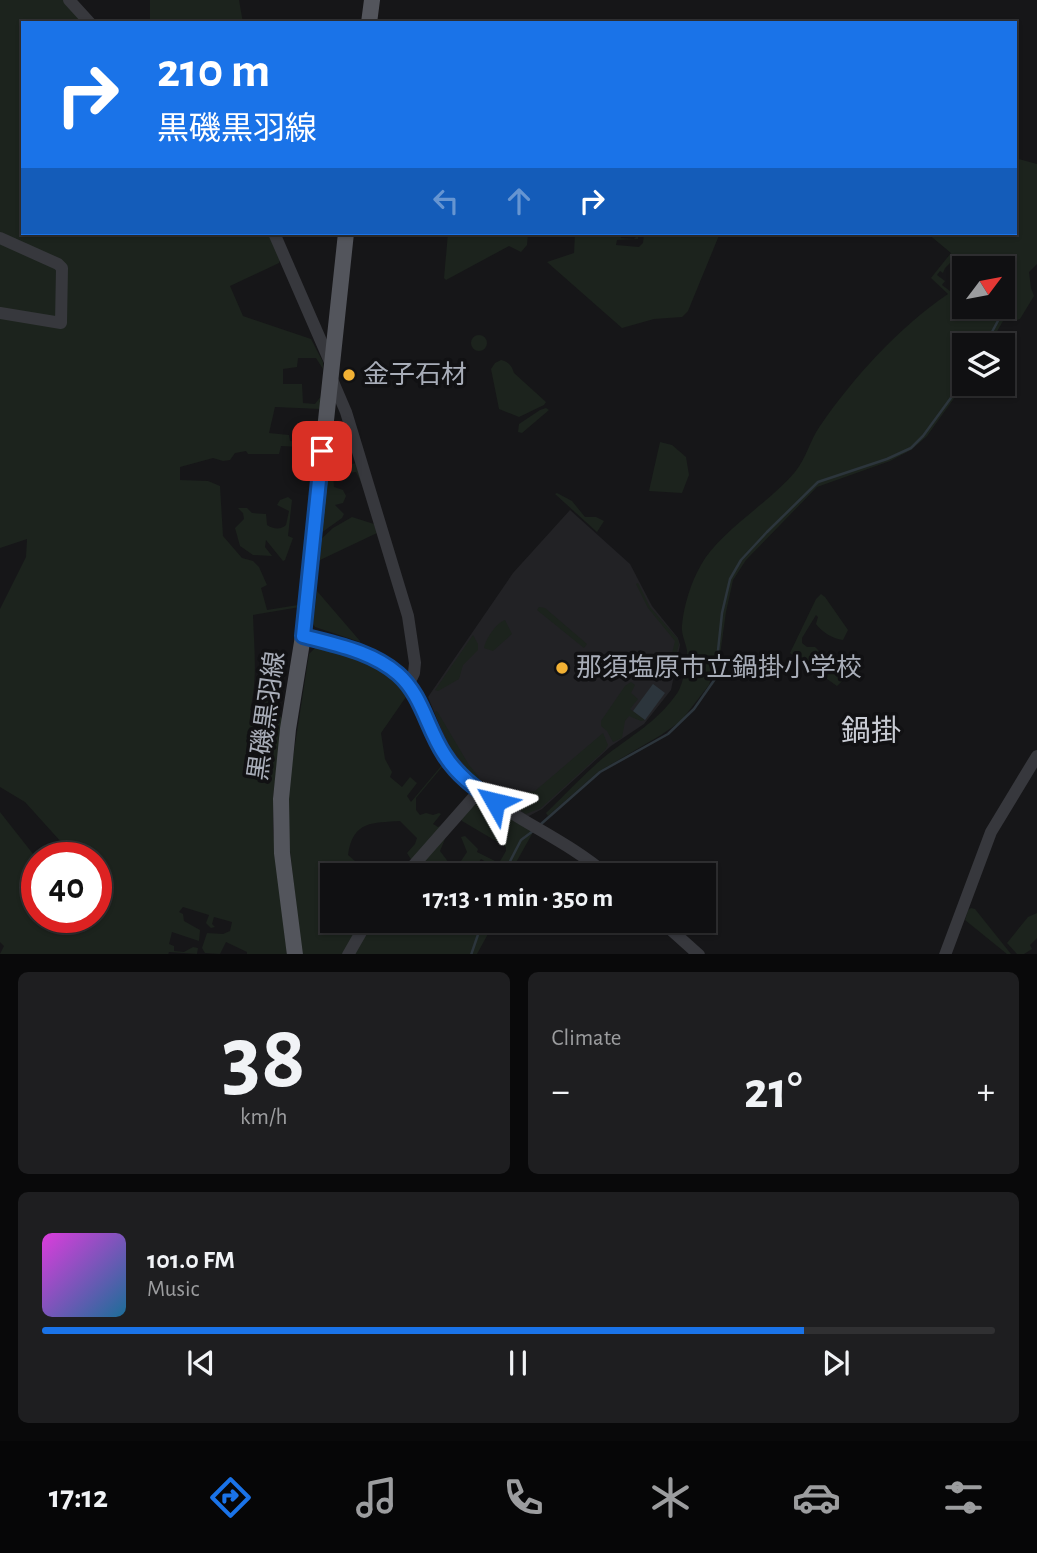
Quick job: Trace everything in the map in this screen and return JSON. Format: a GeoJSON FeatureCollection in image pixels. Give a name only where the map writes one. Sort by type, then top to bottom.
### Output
{"type":"FeatureCollection","features":[{"type":"Feature","properties":{"kind":"main road"},"geometry":{"type":"LineString","coordinates":[[369,21],[372,0]]}},
{"type":"Feature","properties":{"kind":"main road","name":"黒磯黒羽線"},"geometry":{"type":"LineString","coordinates":[[295,954],[282,853],[281,799],[288,729],[303,636],[346,235]]}},
{"type":"Feature","properties":{"kind":"street"},"geometry":{"type":"LineString","coordinates":[[69,0],[88,21]]}},
{"type":"Feature","properties":{"kind":"street"},"geometry":{"type":"LineString","coordinates":[[275,235],[346,412],[408,617],[415,663],[408,685]]}},
{"type":"Feature","properties":{"kind":"street"},"geometry":{"type":"LineString","coordinates":[[0,238],[62,268],[61,330],[0,313]]}},
{"type":"Feature","properties":{"kind":"street"},"geometry":{"type":"LineString","coordinates":[[303,636],[362,653],[396,673],[408,685],[452,766],[479,791],[591,863]]}},
{"type":"Feature","properties":{"kind":"street"},"geometry":{"type":"LineString","coordinates":[[945,954],[991,832],[1037,756]]}},
{"type":"Feature","properties":{"kind":"street"},"geometry":{"type":"LineString","coordinates":[[416,863],[479,791]]}},
{"type":"Feature","properties":{"kind":"street"},"geometry":{"type":"LineString","coordinates":[[348,954],[360,933]]}},
{"type":"Feature","properties":{"kind":"street"},"geometry":{"type":"LineString","coordinates":[[675,933],[699,954]]}},
{"type":"Feature","properties":{"kind":"shaded area"},"geometry":{"type":"Polygon","coordinates":[[[0,0],[65,0],[84,21],[21,21],[21,235],[270,235],[279,263],[230,286],[243,316],[311,339],[323,362],[323,369],[316,358],[298,358],[297,367],[283,369],[283,384],[302,384],[303,403],[315,404],[322,395],[321,409],[275,407],[269,433],[289,435],[290,441],[303,443],[302,447],[281,446],[279,454],[248,454],[246,451],[235,453],[230,460],[213,458],[180,467],[180,480],[208,481],[220,486],[223,536],[242,558],[253,561],[259,567],[267,585],[261,588],[267,610],[298,605],[301,582],[300,607],[253,615],[255,675],[250,710],[259,713],[265,701],[275,703],[283,720],[273,797],[273,830],[287,954],[247,954],[226,942],[220,954],[205,953],[202,948],[207,933],[223,934],[230,931],[232,922],[214,917],[212,924],[215,927],[211,928],[206,923],[209,915],[183,907],[179,912],[183,914],[184,921],[200,930],[199,941],[172,932],[169,944],[174,946],[174,951],[184,952],[193,947],[198,948],[197,954],[0,954],[4,946],[0,942],[0,812],[24,842],[21,842],[21,933],[112,933],[112,842],[61,842],[25,802],[0,787],[0,609],[26,557],[27,539],[0,548],[0,0]]]}},
{"type":"Feature","properties":{"kind":"shaded area"},"geometry":{"type":"Polygon","coordinates":[[[150,0],[239,0],[243,21],[150,21],[150,0]]]}},
{"type":"Feature","properties":{"kind":"shaded area"},"geometry":{"type":"Polygon","coordinates":[[[1017,159],[1037,164],[1037,264],[1029,272],[1034,296],[1020,319],[1014,319],[1015,256],[952,256],[952,261],[943,273],[940,271],[937,275],[945,281],[942,285],[952,290],[952,319],[1004,319],[996,333],[952,333],[952,396],[956,396],[927,436],[911,450],[890,461],[817,487],[746,560],[733,580],[720,655],[709,685],[681,721],[598,772],[548,816],[546,813],[588,771],[652,721],[678,692],[687,661],[682,629],[684,610],[701,565],[732,529],[795,472],[820,426],[878,354],[912,321],[948,294],[931,278],[951,253],[929,235],[1017,235],[1017,159]]]}},
{"type":"Feature","properties":{"kind":"shaded area"},"geometry":{"type":"Polygon","coordinates":[[[448,235],[528,235],[527,245],[521,252],[509,246],[446,280],[448,235]]]}},
{"type":"Feature","properties":{"kind":"shaded area"},"geometry":{"type":"Polygon","coordinates":[[[575,235],[620,235],[621,238],[634,239],[638,235],[638,239],[617,240],[616,245],[639,247],[643,243],[644,235],[719,235],[688,311],[682,317],[654,319],[622,328],[547,262],[574,253],[575,235]]]}},
{"type":"Feature","properties":{"kind":"shaded area"},"geometry":{"type":"Polygon","coordinates":[[[476,335],[482,335],[487,343],[485,349],[476,351],[471,346],[471,340],[476,335]]]}},
{"type":"Feature","properties":{"kind":"shaded area"},"geometry":{"type":"Polygon","coordinates":[[[501,360],[506,361],[514,373],[546,402],[544,405],[519,417],[499,409],[491,369],[501,360]]]}},
{"type":"Feature","properties":{"kind":"shaded area"},"geometry":{"type":"Polygon","coordinates":[[[546,408],[549,410],[522,433],[518,432],[519,424],[546,408]]]}},
{"type":"Feature","properties":{"kind":"shaded area"},"geometry":{"type":"Polygon","coordinates":[[[660,442],[672,445],[686,457],[689,475],[682,493],[649,491],[660,442]]]}},
{"type":"Feature","properties":{"kind":"shaded area"},"geometry":{"type":"Polygon","coordinates":[[[357,463],[366,492],[356,472],[333,475],[334,487],[343,490],[346,496],[343,503],[335,505],[344,514],[321,533],[327,469],[357,463]]]}},
{"type":"Feature","properties":{"kind":"shaded area"},"geometry":{"type":"Polygon","coordinates":[[[555,494],[572,501],[585,517],[596,517],[604,521],[597,532],[555,494]]]}},
{"type":"Feature","properties":{"kind":"shaded area"},"geometry":{"type":"Polygon","coordinates":[[[288,497],[292,500],[288,536],[293,538],[285,560],[283,561],[266,540],[265,547],[272,556],[253,555],[240,546],[235,528],[244,519],[238,508],[266,514],[267,525],[274,528],[284,527],[289,511],[277,505],[280,500],[288,497]]]}},
{"type":"Feature","properties":{"kind":"shaded area","name":"那須塩原市立鍋掛小学校"},"geometry":{"type":"Polygon","coordinates":[[[570,510],[630,564],[652,606],[678,638],[680,645],[671,690],[644,724],[611,746],[542,809],[527,817],[479,784],[464,769],[449,748],[428,697],[513,573],[570,510]]]}},
{"type":"Feature","properties":{"kind":"shaded area"},"geometry":{"type":"Polygon","coordinates":[[[352,517],[374,524],[377,533],[318,561],[320,540],[333,528],[352,517]]]}},
{"type":"Feature","properties":{"kind":"shaded area"},"geometry":{"type":"Polygon","coordinates":[[[638,583],[650,607],[678,639],[679,645],[670,672],[668,671],[675,641],[648,608],[636,584],[638,583]]]}},
{"type":"Feature","properties":{"kind":"shaded area"},"geometry":{"type":"Polygon","coordinates":[[[317,591],[360,642],[315,627],[313,624],[317,591]]]}},
{"type":"Feature","properties":{"kind":"shaded area"},"geometry":{"type":"Polygon","coordinates":[[[821,594],[848,630],[843,640],[832,637],[816,624],[816,615],[802,638],[802,643],[807,647],[815,647],[832,667],[843,675],[846,672],[839,665],[841,662],[847,666],[851,665],[859,655],[863,661],[837,686],[790,653],[816,599],[821,594]]]}},
{"type":"Feature","properties":{"kind":"shaded area"},"geometry":{"type":"Polygon","coordinates":[[[539,607],[545,608],[587,644],[584,648],[537,610],[539,607]]]}},
{"type":"Feature","properties":{"kind":"shaded area"},"geometry":{"type":"Polygon","coordinates":[[[505,620],[512,634],[493,651],[484,648],[498,624],[505,620]]]}},
{"type":"Feature","properties":{"kind":"shaded area"},"geometry":{"type":"Polygon","coordinates":[[[473,635],[478,650],[463,665],[459,679],[438,691],[435,690],[473,635]]]}},
{"type":"Feature","properties":{"kind":"shaded area"},"geometry":{"type":"Polygon","coordinates":[[[318,645],[355,655],[400,685],[408,694],[381,733],[385,759],[392,772],[390,777],[402,787],[410,777],[417,783],[407,796],[411,802],[442,765],[449,770],[442,767],[416,798],[416,810],[420,815],[439,813],[441,814],[433,824],[438,827],[442,825],[412,861],[407,853],[417,838],[400,821],[373,823],[360,829],[354,835],[348,855],[355,863],[320,863],[320,933],[488,933],[477,954],[302,954],[287,825],[287,797],[309,654],[318,645]]]}},
{"type":"Feature","properties":{"kind":"shaded area"},"geometry":{"type":"Polygon","coordinates":[[[598,652],[625,673],[621,678],[596,659],[598,652]]]}},
{"type":"Feature","properties":{"kind":"shaded area"},"geometry":{"type":"Polygon","coordinates":[[[631,682],[635,685],[631,693],[638,699],[630,709],[645,720],[629,716],[625,721],[622,738],[613,742],[601,726],[601,721],[625,686],[631,682]]]}},
{"type":"Feature","properties":{"kind":"shaded area"},"geometry":{"type":"Polygon","coordinates":[[[653,684],[665,693],[645,720],[633,711],[653,684]]]}},
{"type":"Feature","properties":{"kind":"shaded area"},"geometry":{"type":"Polygon","coordinates":[[[437,711],[479,777],[477,780],[450,747],[435,712],[437,711]]]}},
{"type":"Feature","properties":{"kind":"shaded area"},"geometry":{"type":"Polygon","coordinates":[[[603,733],[608,745],[605,750],[541,808],[526,814],[490,790],[496,789],[510,795],[535,791],[603,733]]]}},
{"type":"Feature","properties":{"kind":"shaded area"},"geometry":{"type":"Polygon","coordinates":[[[478,795],[531,828],[532,834],[516,863],[499,863],[506,847],[462,821],[461,815],[478,795]]]}},
{"type":"Feature","properties":{"kind":"shaded area"},"geometry":{"type":"Polygon","coordinates":[[[447,834],[440,851],[449,863],[421,863],[447,834]]]}},
{"type":"Feature","properties":{"kind":"shaded area"},"geometry":{"type":"Polygon","coordinates":[[[465,836],[478,849],[477,852],[499,863],[487,863],[481,859],[478,863],[460,863],[467,852],[461,837],[465,836]]]}},
{"type":"Feature","properties":{"kind":"shaded area"},"geometry":{"type":"Polygon","coordinates":[[[971,908],[975,909],[1011,954],[1007,954],[965,920],[971,908]]]}},
{"type":"Feature","properties":{"kind":"shaded area"},"geometry":{"type":"Polygon","coordinates":[[[1037,913],[1037,938],[1030,945],[1032,949],[1024,954],[1017,954],[1007,943],[1028,917],[1037,913]]]}},
{"type":"Feature","properties":{"kind":"waterway"},"geometry":{"type":"LineString","coordinates":[[991,333],[999,319]]}},
{"type":"Feature","properties":{"kind":"waterway"},"geometry":{"type":"LineString","coordinates":[[541,824],[600,772],[668,734],[694,709],[715,679],[722,613],[730,579],[741,560],[767,532],[818,482],[911,448],[952,396]]}},
{"type":"Feature","properties":{"kind":"waterway"},"geometry":{"type":"LineString","coordinates":[[509,863],[521,840],[533,831]]}},
{"type":"Feature","properties":{"kind":"waterway"},"geometry":{"type":"LineString","coordinates":[[471,954],[479,933]]}},
{"type":"Feature","properties":{"kind":"place","name":"金子石材"},"geometry":{"type":"Point","coordinates":[349,375]}},
{"type":"Feature","properties":{"kind":"place","name":"那須塩原市立鍋掛小学校"},"geometry":{"type":"Point","coordinates":[562,668]}},
{"type":"Feature","properties":{"kind":"district","name":"鍋掛"},"geometry":{"type":"Point","coordinates":[871,732]}},
{"type":"Feature","properties":{"kind":"route"},"geometry":{"type":"LineString","coordinates":[[322,451],[303,636],[362,653],[396,673],[414,694],[452,766],[495,802]]}}]}
